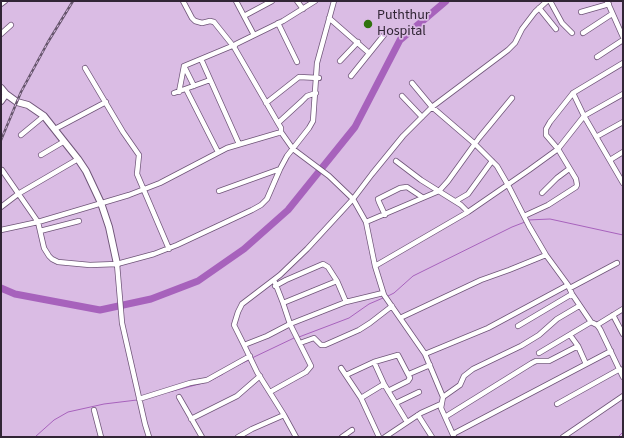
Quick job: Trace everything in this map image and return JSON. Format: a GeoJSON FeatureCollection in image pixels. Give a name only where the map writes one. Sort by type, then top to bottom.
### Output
{"type":"FeatureCollection","features":[{"type":"Feature","properties":{"kind":"main road"},"geometry":{"type":"LineString","coordinates":[[1,88],[6,94],[17,102],[28,105],[44,116],[86,171],[110,227],[117,264]]}},
{"type":"Feature","properties":{"kind":"main road"},"geometry":{"type":"LineString","coordinates":[[1,101],[6,94]]}},
{"type":"Feature","properties":{"kind":"street"},"geometry":{"type":"LineString","coordinates":[[1,4],[5,1]]}},
{"type":"Feature","properties":{"kind":"street"},"geometry":{"type":"LineString","coordinates":[[182,1],[195,21],[202,23],[210,21],[214,22],[233,47],[281,128],[281,132],[293,150],[345,190],[353,199],[366,222],[375,266],[384,294],[425,354],[443,397],[441,404],[445,417],[454,435],[611,351]]}},
{"type":"Feature","properties":{"kind":"street"},"geometry":{"type":"LineString","coordinates":[[236,1],[254,35]]}},
{"type":"Feature","properties":{"kind":"street"},"geometry":{"type":"LineString","coordinates":[[244,16],[272,1]]}},
{"type":"Feature","properties":{"kind":"street"},"geometry":{"type":"LineString","coordinates":[[297,1],[303,9]]}},
{"type":"Feature","properties":{"kind":"street"},"geometry":{"type":"LineString","coordinates":[[184,66],[233,47],[315,1]]}},
{"type":"Feature","properties":{"kind":"street"},"geometry":{"type":"LineString","coordinates":[[2,170],[38,222],[44,248],[52,259],[58,262],[90,265],[117,264],[154,254],[169,249],[261,205],[267,199],[280,169],[313,121],[318,78],[318,63],[334,1]]}},
{"type":"Feature","properties":{"kind":"street"},"geometry":{"type":"LineString","coordinates":[[296,437],[253,364],[234,324],[242,304],[274,283],[353,199],[403,136],[432,107],[508,50],[515,43],[522,29],[539,8],[547,1]]}},
{"type":"Feature","properties":{"kind":"street"},"geometry":{"type":"LineString","coordinates":[[550,1],[562,23],[572,33]]}},
{"type":"Feature","properties":{"kind":"street"},"geometry":{"type":"LineString","coordinates":[[581,12],[608,2],[623,37]]}},
{"type":"Feature","properties":{"kind":"street"},"geometry":{"type":"LineString","coordinates":[[539,8],[556,28]]}},
{"type":"Feature","properties":{"kind":"street"},"geometry":{"type":"LineString","coordinates":[[582,33],[612,14]]}},
{"type":"Feature","properties":{"kind":"street"},"geometry":{"type":"LineString","coordinates":[[329,18],[369,53]]}},
{"type":"Feature","properties":{"kind":"street"},"geometry":{"type":"LineString","coordinates":[[278,23],[297,62]]}},
{"type":"Feature","properties":{"kind":"street"},"geometry":{"type":"LineString","coordinates":[[1,34],[11,25]]}},
{"type":"Feature","properties":{"kind":"street"},"geometry":{"type":"LineString","coordinates":[[351,76],[384,35]]}},
{"type":"Feature","properties":{"kind":"street"},"geometry":{"type":"LineString","coordinates":[[597,57],[623,40]]}},
{"type":"Feature","properties":{"kind":"street"},"geometry":{"type":"LineString","coordinates":[[340,62],[358,42]]}},
{"type":"Feature","properties":{"kind":"street"},"geometry":{"type":"LineString","coordinates":[[201,59],[239,144]]}},
{"type":"Feature","properties":{"kind":"street"},"geometry":{"type":"LineString","coordinates":[[524,217],[548,205],[576,187],[577,182],[558,149],[546,135],[546,129],[573,93],[623,63]]}},
{"type":"Feature","properties":{"kind":"street"},"geometry":{"type":"LineString","coordinates":[[184,66],[194,86]]}},
{"type":"Feature","properties":{"kind":"street"},"geometry":{"type":"LineString","coordinates":[[184,66],[177,92],[210,80]]}},
{"type":"Feature","properties":{"kind":"street"},"geometry":{"type":"LineString","coordinates":[[85,68],[123,132],[139,155],[137,174],[169,249]]}},
{"type":"Feature","properties":{"kind":"street"},"geometry":{"type":"LineString","coordinates":[[266,103],[299,77],[318,78]]}},
{"type":"Feature","properties":{"kind":"street"},"geometry":{"type":"LineString","coordinates":[[412,83],[432,107],[475,144],[497,166],[546,255],[569,286],[579,306],[591,322],[597,325],[623,377]]}},
{"type":"Feature","properties":{"kind":"street"},"geometry":{"type":"LineString","coordinates":[[186,89],[218,152]]}},
{"type":"Feature","properties":{"kind":"street"},"geometry":{"type":"LineString","coordinates":[[278,123],[308,96],[316,93]]}},
{"type":"Feature","properties":{"kind":"street"},"geometry":{"type":"LineString","coordinates":[[573,93],[584,116],[623,183]]}},
{"type":"Feature","properties":{"kind":"street"},"geometry":{"type":"LineString","coordinates":[[375,266],[468,212],[558,149],[584,116],[623,94]]}},
{"type":"Feature","properties":{"kind":"street"},"geometry":{"type":"LineString","coordinates":[[402,96],[422,117]]}},
{"type":"Feature","properties":{"kind":"street"},"geometry":{"type":"LineString","coordinates":[[366,222],[439,191],[512,98]]}},
{"type":"Feature","properties":{"kind":"street"},"geometry":{"type":"LineString","coordinates":[[55,129],[106,102]]}},
{"type":"Feature","properties":{"kind":"street"},"geometry":{"type":"LineString","coordinates":[[21,135],[44,116]]}},
{"type":"Feature","properties":{"kind":"street"},"geometry":{"type":"LineString","coordinates":[[596,137],[623,122]]}},
{"type":"Feature","properties":{"kind":"street"},"geometry":{"type":"LineString","coordinates":[[1,230],[38,222],[143,190],[160,183],[218,152],[239,144],[281,132]]}},
{"type":"Feature","properties":{"kind":"street"},"geometry":{"type":"LineString","coordinates":[[41,155],[63,142]]}},
{"type":"Feature","properties":{"kind":"street"},"geometry":{"type":"LineString","coordinates":[[610,160],[623,152]]}},
{"type":"Feature","properties":{"kind":"street"},"geometry":{"type":"LineString","coordinates":[[1,207],[18,194],[78,159]]}},
{"type":"Feature","properties":{"kind":"street"},"geometry":{"type":"LineString","coordinates":[[396,161],[420,180],[456,202],[468,212]]}},
{"type":"Feature","properties":{"kind":"street"},"geometry":{"type":"LineString","coordinates":[[456,202],[468,194],[492,161]]}},
{"type":"Feature","properties":{"kind":"street"},"geometry":{"type":"LineString","coordinates":[[219,191],[280,169]]}},
{"type":"Feature","properties":{"kind":"street"},"geometry":{"type":"LineString","coordinates":[[542,193],[557,178],[569,169]]}},
{"type":"Feature","properties":{"kind":"street"},"geometry":{"type":"LineString","coordinates":[[385,215],[378,199],[400,188],[407,187],[422,198]]}},
{"type":"Feature","properties":{"kind":"street"},"geometry":{"type":"LineString","coordinates":[[40,231],[79,221]]}},
{"type":"Feature","properties":{"kind":"street"},"geometry":{"type":"LineString","coordinates":[[400,318],[474,284],[546,255]]}},
{"type":"Feature","properties":{"kind":"street"},"geometry":{"type":"LineString","coordinates":[[425,354],[488,328],[569,286],[618,263]]}},
{"type":"Feature","properties":{"kind":"street"},"geometry":{"type":"LineString","coordinates":[[117,264],[122,323],[150,437]]}},
{"type":"Feature","properties":{"kind":"street"},"geometry":{"type":"LineString","coordinates":[[274,283],[286,280],[323,264],[328,267],[337,281],[346,302]]}},
{"type":"Feature","properties":{"kind":"street"},"geometry":{"type":"LineString","coordinates":[[283,303],[337,281]]}},
{"type":"Feature","properties":{"kind":"street"},"geometry":{"type":"LineString","coordinates":[[270,392],[309,369],[311,366],[290,324],[274,283]]}},
{"type":"Feature","properties":{"kind":"street"},"geometry":{"type":"LineString","coordinates":[[244,345],[267,336],[290,324],[346,302],[384,294]]}},
{"type":"Feature","properties":{"kind":"street"},"geometry":{"type":"LineString","coordinates":[[518,326],[572,294]]}},
{"type":"Feature","properties":{"kind":"street"},"geometry":{"type":"LineString","coordinates":[[300,342],[314,338],[321,345],[325,345],[359,330],[370,323],[391,304]]}},
{"type":"Feature","properties":{"kind":"street"},"geometry":{"type":"LineString","coordinates":[[443,397],[460,385],[464,376],[473,369],[521,346],[539,334],[557,319],[579,306]]}},
{"type":"Feature","properties":{"kind":"street"},"geometry":{"type":"LineString","coordinates":[[597,325],[623,309]]}},
{"type":"Feature","properties":{"kind":"street"},"geometry":{"type":"LineString","coordinates":[[613,315],[623,334]]}},
{"type":"Feature","properties":{"kind":"street"},"geometry":{"type":"LineString","coordinates":[[539,353],[591,322]]}},
{"type":"Feature","properties":{"kind":"street"},"geometry":{"type":"LineString","coordinates":[[570,335],[578,346],[586,364]]}},
{"type":"Feature","properties":{"kind":"street"},"geometry":{"type":"LineString","coordinates":[[445,417],[532,363],[536,361],[549,361],[578,346]]}},
{"type":"Feature","properties":{"kind":"street"},"geometry":{"type":"LineString","coordinates":[[346,375],[374,362],[398,354],[410,378],[408,381],[388,391]]}},
{"type":"Feature","properties":{"kind":"street"},"geometry":{"type":"LineString","coordinates":[[139,396],[207,380],[249,355]]}},
{"type":"Feature","properties":{"kind":"street"},"geometry":{"type":"LineString","coordinates":[[374,362],[384,384],[407,422]]}},
{"type":"Feature","properties":{"kind":"street"},"geometry":{"type":"LineString","coordinates":[[409,374],[430,365]]}},
{"type":"Feature","properties":{"kind":"street"},"geometry":{"type":"LineString","coordinates":[[342,368],[361,398],[379,437]]}},
{"type":"Feature","properties":{"kind":"street"},"geometry":{"type":"LineString","coordinates":[[557,404],[620,369]]}},
{"type":"Feature","properties":{"kind":"street"},"geometry":{"type":"LineString","coordinates":[[191,419],[237,396],[260,376]]}},
{"type":"Feature","properties":{"kind":"street"},"geometry":{"type":"LineString","coordinates":[[361,398],[384,384]]}},
{"type":"Feature","properties":{"kind":"street"},"geometry":{"type":"LineString","coordinates":[[396,403],[419,392]]}},
{"type":"Feature","properties":{"kind":"street"},"geometry":{"type":"LineString","coordinates":[[563,437],[623,396]]}},
{"type":"Feature","properties":{"kind":"street"},"geometry":{"type":"LineString","coordinates":[[178,397],[202,437]]}},
{"type":"Feature","properties":{"kind":"street"},"geometry":{"type":"LineString","coordinates":[[385,437],[418,415],[441,404]]}},
{"type":"Feature","properties":{"kind":"street"},"geometry":{"type":"LineString","coordinates":[[94,410],[101,437]]}},
{"type":"Feature","properties":{"kind":"street"},"geometry":{"type":"LineString","coordinates":[[238,437],[284,415]]}},
{"type":"Feature","properties":{"kind":"street"},"geometry":{"type":"LineString","coordinates":[[418,415],[432,437]]}},
{"type":"Feature","properties":{"kind":"street"},"geometry":{"type":"LineString","coordinates":[[342,437],[352,430]]}},
{"type":"Feature","properties":{"kind":"waterway"},"geometry":{"type":"LineString","coordinates":[[1,288],[15,294],[100,310],[151,299],[198,281],[244,249],[288,210],[355,127],[400,40],[446,1]]}},
{"type":"Feature","properties":{"kind":"waterway"},"geometry":{"type":"LineString","coordinates":[[528,220],[550,219],[623,235]]}},
{"type":"Feature","properties":{"kind":"waterway"},"geometry":{"type":"LineString","coordinates":[[388,296],[394,293],[413,276],[525,222]]}},
{"type":"Feature","properties":{"kind":"waterway"},"geometry":{"type":"LineString","coordinates":[[299,337],[349,318],[369,304],[383,298]]}},
{"type":"Feature","properties":{"kind":"waterway"},"geometry":{"type":"LineString","coordinates":[[252,358],[294,338]]}},
{"type":"Feature","properties":{"kind":"waterway"},"geometry":{"type":"LineString","coordinates":[[234,367],[249,360]]}},
{"type":"Feature","properties":{"kind":"waterway"},"geometry":{"type":"LineString","coordinates":[[210,381],[223,374]]}},
{"type":"Feature","properties":{"kind":"waterway"},"geometry":{"type":"LineString","coordinates":[[169,392],[203,383]]}},
{"type":"Feature","properties":{"kind":"waterway"},"geometry":{"type":"LineString","coordinates":[[35,437],[54,420],[68,412],[104,404],[137,400]]}},
{"type":"Feature","properties":{"kind":"waterway"},"geometry":{"type":"LineString","coordinates":[[618,437],[623,432]]}},
{"type":"Feature","properties":{"kind":"railway"},"geometry":{"type":"LineString","coordinates":[[1,140],[21,92],[48,42],[73,1]]}},
{"type":"Feature","properties":{"kind":"place","name":"Puththur Hospital"},"geometry":{"type":"Point","coordinates":[368,24]}}]}
